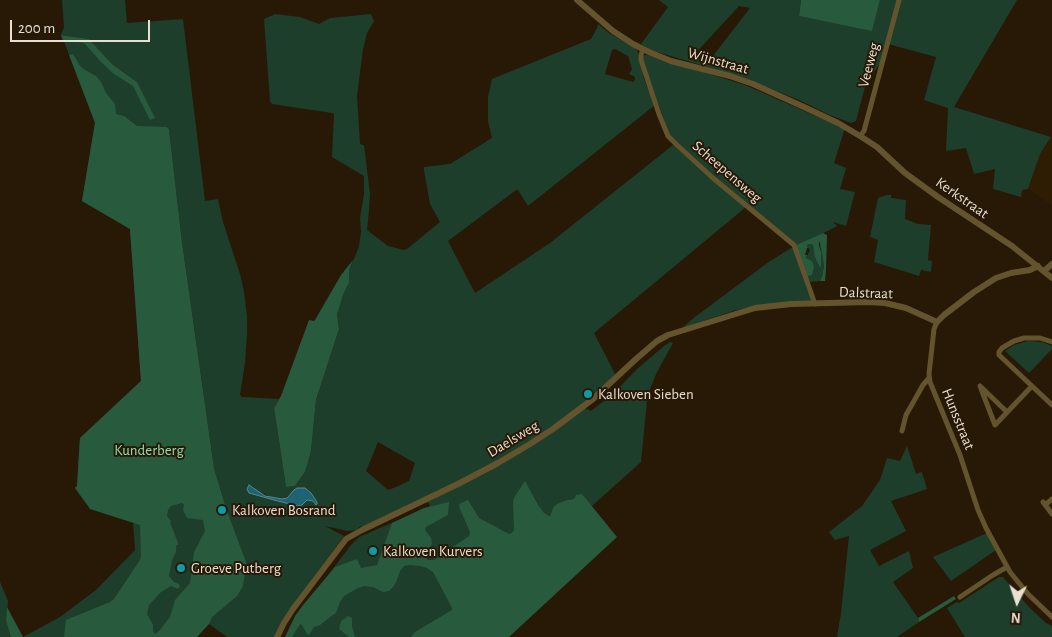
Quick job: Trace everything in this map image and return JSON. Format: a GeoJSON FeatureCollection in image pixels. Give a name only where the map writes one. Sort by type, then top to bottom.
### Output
{"type":"FeatureCollection","features":[{"type":"Feature","properties":{"kind":"street","name":"Wijnstraat"},"geometry":{"type":"LineString","coordinates":[[577,0],[609,28],[643,49],[671,60],[753,84],[804,106],[860,136]]}},
{"type":"Feature","properties":{"kind":"street","name":"Veeweg"},"geometry":{"type":"LineString","coordinates":[[860,136],[864,131],[899,0]]}},
{"type":"Feature","properties":{"kind":"street","name":"Scheepensweg"},"geometry":{"type":"LineString","coordinates":[[643,49],[640,58],[662,124],[668,136],[713,178],[794,245],[815,304]]}},
{"type":"Feature","properties":{"kind":"street","name":"Kerkstraat"},"geometry":{"type":"LineString","coordinates":[[860,136],[877,147],[905,173],[938,198],[1012,246],[1052,278]]}},
{"type":"Feature","properties":{"kind":"street"},"geometry":{"type":"LineString","coordinates":[[1044,271],[1052,264]]}},
{"type":"Feature","properties":{"kind":"street"},"geometry":{"type":"LineString","coordinates":[[937,322],[976,290],[996,278],[1030,270],[1038,266]]}},
{"type":"Feature","properties":{"kind":"street","name":"Dalstraat"},"geometry":{"type":"LineString","coordinates":[[791,304],[868,302],[892,304],[913,310],[937,322]]}},
{"type":"Feature","properties":{"kind":"street","name":"Daelsweg"},"geometry":{"type":"LineString","coordinates":[[277,637],[298,602],[342,543],[350,536],[458,484],[525,447],[593,400],[636,358],[664,336],[754,308],[791,304]]}},
{"type":"Feature","properties":{"kind":"street","name":"Hunsstraat"},"geometry":{"type":"LineString","coordinates":[[937,322],[934,327],[929,378],[963,464],[978,510],[1007,567],[1024,590],[1052,617]]}},
{"type":"Feature","properties":{"kind":"street"},"geometry":{"type":"LineString","coordinates":[[1052,342],[1040,338],[1024,338],[1014,341],[998,352],[1052,406]]}},
{"type":"Feature","properties":{"kind":"street"},"geometry":{"type":"LineString","coordinates":[[902,431],[906,416],[923,385],[929,378]]}},
{"type":"Feature","properties":{"kind":"street"},"geometry":{"type":"LineString","coordinates":[[1007,412],[980,386],[995,425],[1032,386]]}},
{"type":"Feature","properties":{"kind":"street"},"geometry":{"type":"LineString","coordinates":[[1052,499],[1044,503],[1052,514]]}},
{"type":"Feature","properties":{"kind":"street"},"geometry":{"type":"LineString","coordinates":[[960,597],[1007,567]]}},
{"type":"Feature","properties":{"kind":"shaded area"},"geometry":{"type":"Polygon","coordinates":[[[1052,136],[1052,205],[1028,189],[1040,154],[1052,136]]]}},
{"type":"Feature","properties":{"kind":"green space"},"geometry":{"type":"Polygon","coordinates":[[[62,0],[125,0],[127,23],[183,19],[205,201],[218,199],[244,292],[247,334],[240,395],[242,397],[279,399],[274,408],[286,487],[295,486],[305,472],[311,451],[316,400],[339,329],[338,308],[348,286],[349,270],[359,246],[364,176],[332,157],[334,114],[272,104],[270,101],[264,19],[275,14],[300,17],[319,24],[330,18],[371,14],[374,21],[367,33],[363,49],[357,96],[360,144],[364,145],[370,194],[367,230],[388,246],[404,250],[440,222],[430,204],[424,167],[450,164],[492,138],[488,121],[488,97],[492,79],[591,39],[598,24],[609,33],[637,49],[644,79],[655,105],[528,206],[518,190],[516,190],[448,241],[475,293],[550,243],[673,145],[746,207],[594,333],[616,376],[585,408],[591,411],[615,392],[637,369],[664,346],[670,342],[673,343],[650,389],[647,401],[641,462],[573,523],[433,637],[287,637],[313,595],[359,537],[430,506],[428,502],[403,510],[388,521],[371,529],[361,526],[356,530],[348,531],[325,526],[344,536],[301,594],[275,637],[227,637],[209,623],[194,637],[23,637],[60,617],[96,590],[135,550],[132,506],[79,493],[75,488],[77,486],[80,438],[141,381],[130,229],[82,201],[95,122],[91,109],[92,101],[64,41],[85,43],[126,81],[134,86],[135,90],[137,82],[112,64],[89,39],[61,35],[64,27],[62,0]],[[615,49],[612,50],[605,74],[633,82],[635,77],[629,74],[632,69],[628,56],[615,49]],[[167,127],[204,431],[243,586],[247,564],[227,511],[214,468],[182,242],[169,129],[167,127]],[[378,442],[366,471],[388,490],[409,481],[415,463],[378,442]],[[252,486],[251,494],[298,506],[307,500],[317,504],[311,493],[305,488],[297,488],[284,499],[270,497],[257,491],[252,486]]]}},
{"type":"Feature","properties":{"kind":"green space"},"geometry":{"type":"Polygon","coordinates":[[[659,0],[801,0],[799,16],[872,30],[880,0],[898,0],[882,61],[866,83],[856,121],[851,123],[744,78],[651,50],[641,44],[668,7],[659,0]],[[739,6],[692,57],[709,61],[750,8],[739,6]]]}},
{"type":"Feature","properties":{"kind":"green space"},"geometry":{"type":"Polygon","coordinates":[[[801,0],[880,0],[872,31],[799,16],[801,0]]]}},
{"type":"Feature","properties":{"kind":"green space"},"geometry":{"type":"Polygon","coordinates":[[[901,0],[1017,0],[954,107],[1051,137],[1040,154],[1028,189],[1022,190],[1021,197],[993,189],[995,169],[974,174],[966,148],[946,151],[948,108],[924,100],[936,57],[888,44],[901,0]]]}},
{"type":"Feature","properties":{"kind":"green space"},"geometry":{"type":"Polygon","coordinates":[[[61,35],[89,39],[112,64],[137,82],[155,118],[150,120],[133,86],[114,74],[84,43],[63,41],[61,35]]]}},
{"type":"Feature","properties":{"kind":"green space","name":"Kunderberg"},"geometry":{"type":"Polygon","coordinates":[[[73,54],[80,66],[96,76],[101,82],[106,93],[115,104],[116,114],[124,116],[137,126],[167,127],[169,129],[182,242],[214,468],[227,511],[247,564],[243,586],[237,596],[212,617],[209,624],[197,637],[64,637],[66,620],[114,599],[141,556],[140,525],[90,509],[75,488],[77,486],[80,438],[141,381],[130,229],[82,201],[95,123],[69,55],[73,54]],[[182,503],[171,506],[168,510],[167,516],[171,521],[170,523],[178,543],[169,576],[180,586],[178,589],[171,586],[161,592],[149,605],[147,614],[155,634],[170,617],[175,600],[190,583],[194,552],[205,531],[203,520],[187,518],[183,510],[184,505],[182,503]]]}},
{"type":"Feature","properties":{"kind":"green space"},"geometry":{"type":"Polygon","coordinates":[[[645,55],[745,85],[845,128],[834,163],[846,168],[840,189],[855,192],[846,226],[833,222],[837,226],[796,245],[692,157],[671,136],[668,130],[643,62],[643,56],[645,55]]]}},
{"type":"Feature","properties":{"kind":"green space"},"geometry":{"type":"Polygon","coordinates":[[[891,195],[891,198],[906,200],[905,219],[918,224],[931,225],[928,260],[932,261],[931,272],[921,270],[919,276],[874,262],[878,240],[870,237],[878,198],[891,195]]]}},
{"type":"Feature","properties":{"kind":"green space"},"geometry":{"type":"Polygon","coordinates":[[[823,233],[827,235],[826,270],[825,281],[820,281],[824,266],[820,242],[821,267],[815,257],[813,245],[807,245],[808,248],[805,255],[807,255],[806,258],[812,261],[814,267],[812,275],[807,276],[796,245],[823,233]]]}},
{"type":"Feature","properties":{"kind":"green space"},"geometry":{"type":"Polygon","coordinates":[[[819,241],[824,266],[822,277],[820,281],[809,282],[806,258],[810,250],[806,245],[813,245],[819,266],[821,252],[819,241]]]}},
{"type":"Feature","properties":{"kind":"green space"},"geometry":{"type":"Polygon","coordinates":[[[793,247],[812,298],[811,301],[759,305],[736,310],[682,328],[770,261],[793,247]]]}},
{"type":"Feature","properties":{"kind":"green space"},"geometry":{"type":"Polygon","coordinates":[[[353,260],[349,270],[349,283],[337,314],[339,329],[316,400],[311,451],[308,462],[305,472],[295,486],[286,487],[274,408],[281,396],[309,320],[315,320],[341,275],[353,260]]]}},
{"type":"Feature","properties":{"kind":"green space"},"geometry":{"type":"Polygon","coordinates":[[[1028,341],[1042,342],[1052,346],[1052,349],[1029,373],[1005,351],[1014,345],[1028,341]]]}},
{"type":"Feature","properties":{"kind":"green space"},"geometry":{"type":"Polygon","coordinates":[[[907,446],[916,474],[922,472],[927,489],[891,501],[906,531],[870,550],[879,566],[909,551],[913,568],[893,582],[919,622],[897,637],[837,637],[849,536],[835,540],[829,532],[862,506],[880,480],[887,458],[900,461],[907,446]]]}},
{"type":"Feature","properties":{"kind":"green space"},"geometry":{"type":"Polygon","coordinates":[[[525,481],[538,505],[549,516],[557,504],[582,494],[617,537],[509,637],[411,637],[415,632],[452,610],[452,608],[433,572],[427,568],[410,565],[404,566],[389,591],[383,592],[373,587],[364,586],[358,588],[344,596],[336,613],[320,625],[314,627],[309,635],[300,624],[292,637],[285,637],[295,616],[335,567],[357,559],[361,568],[377,565],[392,523],[424,508],[449,502],[448,515],[426,527],[425,530],[431,538],[432,544],[425,557],[428,560],[434,560],[469,536],[470,532],[459,504],[468,500],[479,518],[509,534],[512,533],[514,530],[513,501],[525,481]]]}},
{"type":"Feature","properties":{"kind":"green space"},"geometry":{"type":"Polygon","coordinates":[[[987,533],[996,550],[951,581],[933,557],[987,533]]]}},
{"type":"Feature","properties":{"kind":"green space"},"geometry":{"type":"Polygon","coordinates":[[[999,577],[1003,577],[1029,607],[1046,623],[1052,626],[1052,637],[965,637],[947,608],[957,602],[959,603],[999,577]]]}},
{"type":"Feature","properties":{"kind":"green space"},"geometry":{"type":"Polygon","coordinates":[[[0,582],[8,601],[6,621],[11,637],[0,637],[0,582]]]}},
{"type":"Feature","properties":{"kind":"green space"},"geometry":{"type":"Polygon","coordinates":[[[954,596],[956,599],[919,622],[918,618],[954,596]]]}},
{"type":"Feature","properties":{"kind":"green space"},"geometry":{"type":"Polygon","coordinates":[[[7,607],[23,637],[11,637],[6,621],[7,607]]]}},
{"type":"Feature","properties":{"kind":"green space"},"geometry":{"type":"Polygon","coordinates":[[[348,616],[352,618],[355,637],[349,637],[339,629],[341,621],[348,616]]]}},
{"type":"Feature","properties":{"kind":"water"},"geometry":{"type":"Polygon","coordinates":[[[249,485],[265,496],[282,499],[287,498],[297,488],[305,488],[311,493],[317,504],[307,500],[298,506],[274,500],[249,493],[247,489],[249,485]]]}},
{"type":"Feature","properties":{"kind":"place","name":"Kalkoven Sieben"},"geometry":{"type":"Point","coordinates":[588,394]}},
{"type":"Feature","properties":{"kind":"place","name":"Kalkoven Bosrand"},"geometry":{"type":"Point","coordinates":[222,510]}},
{"type":"Feature","properties":{"kind":"place","name":"Kalkoven Kurvers"},"geometry":{"type":"Point","coordinates":[373,551]}},
{"type":"Feature","properties":{"kind":"place","name":"Groeve Putberg"},"geometry":{"type":"Point","coordinates":[181,568]}}]}
